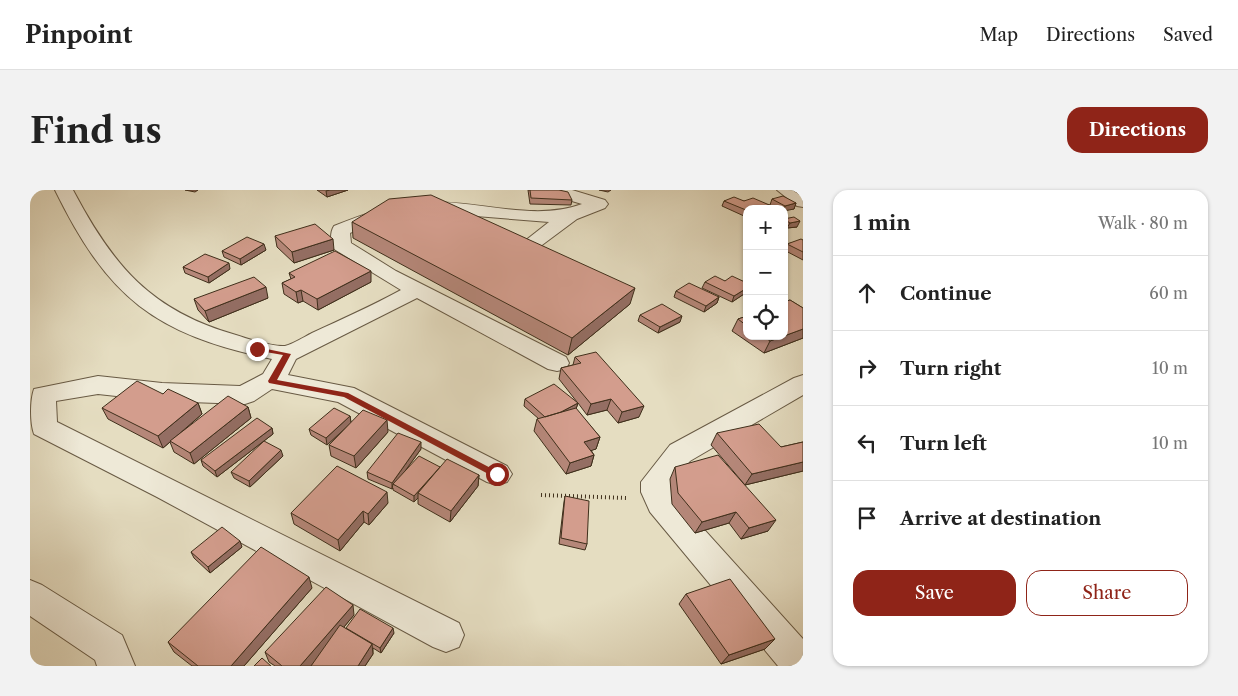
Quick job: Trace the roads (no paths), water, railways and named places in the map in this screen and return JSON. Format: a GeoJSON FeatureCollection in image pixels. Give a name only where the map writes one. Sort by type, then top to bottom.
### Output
{"type":"FeatureCollection","features":[{"type":"Feature","properties":{"kind":"street"},"geometry":{"type":"LineString","coordinates":[[64,190],[98,254],[142,301],[180,325],[209,336],[287,354]]}},
{"type":"Feature","properties":{"kind":"street"},"geometry":{"type":"LineString","coordinates":[[453,208],[524,241],[570,215],[599,204],[554,190]]}},
{"type":"Feature","properties":{"kind":"street"},"geometry":{"type":"LineString","coordinates":[[786,190],[803,202]]}},
{"type":"Feature","properties":{"kind":"street"},"geometry":{"type":"LineString","coordinates":[[557,363],[353,254],[341,244],[341,230],[377,215],[426,208],[453,208],[556,217],[570,215]]}},
{"type":"Feature","properties":{"kind":"street"},"geometry":{"type":"LineString","coordinates":[[272,381],[287,354],[386,308],[417,289]]}},
{"type":"Feature","properties":{"kind":"street"},"geometry":{"type":"LineString","coordinates":[[446,635],[168,489],[44,428],[36,384],[98,385],[162,392],[244,395],[265,382],[272,381],[346,394],[497,474]]}},
{"type":"Feature","properties":{"kind":"street"},"geometry":{"type":"LineString","coordinates":[[802,666],[661,503],[656,492],[656,482],[680,453],[803,384]]}},
{"type":"Feature","properties":{"kind":"street"},"geometry":{"type":"LineString","coordinates":[[30,596],[109,648],[116,666]]}}]}
